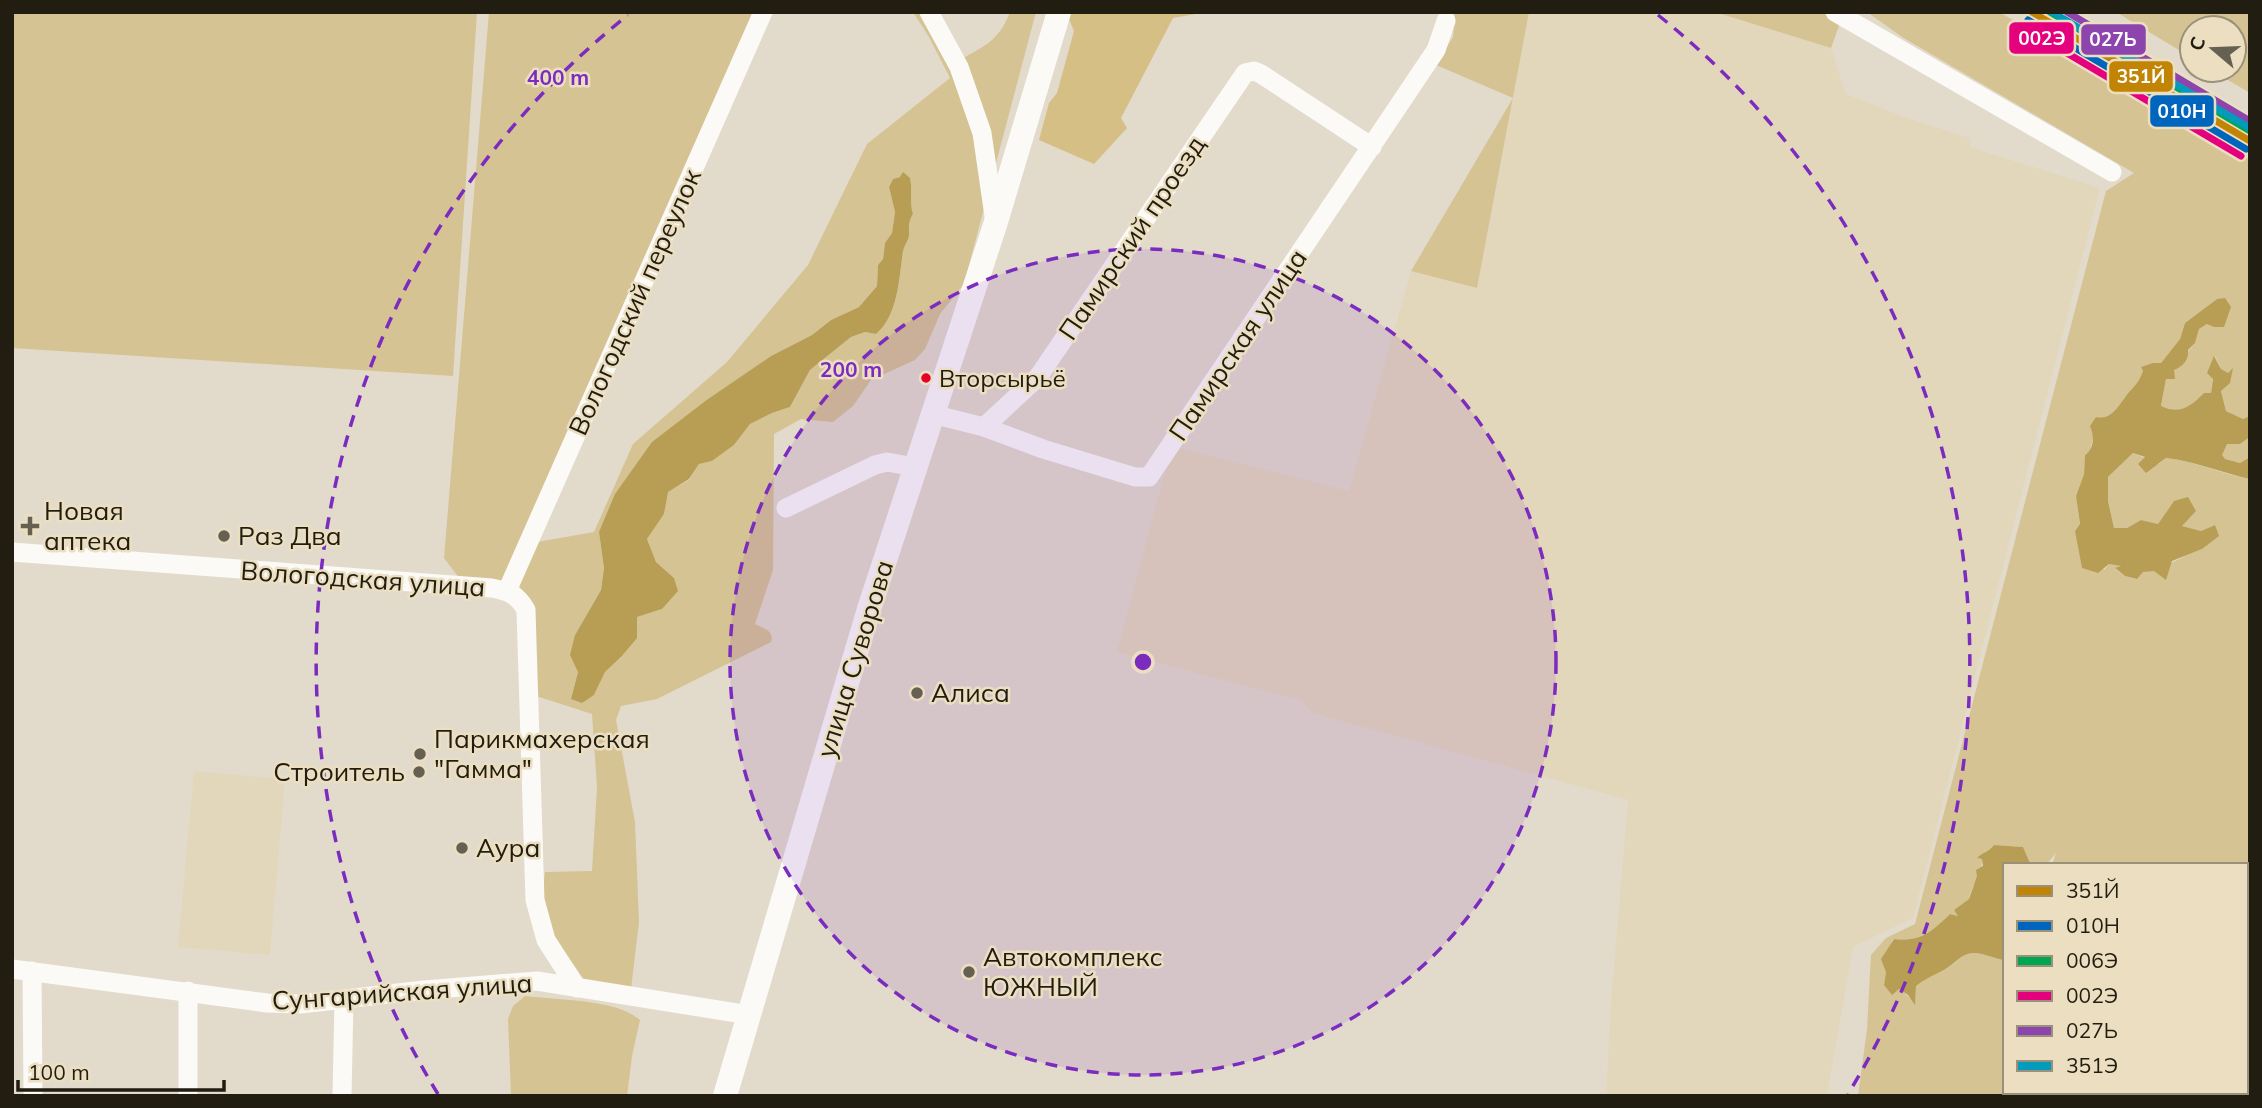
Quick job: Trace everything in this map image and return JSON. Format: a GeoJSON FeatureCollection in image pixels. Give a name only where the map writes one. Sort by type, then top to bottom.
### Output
{"type":"FeatureCollection","features":[{"type":"Feature","properties":{"kind":"main road","name":"улица Суворова"},"geometry":{"type":"LineString","coordinates":[[995,225],[1045,12]]}},
{"type":"Feature","properties":{"kind":"main road","name":"улица Суворова"},"geometry":{"type":"LineString","coordinates":[[726,1096],[869,608],[995,225],[1059,12]]}},
{"type":"Feature","properties":{"kind":"street","name":"Вологодский переулок"},"geometry":{"type":"LineString","coordinates":[[507,592],[763,12]]}},
{"type":"Feature","properties":{"kind":"street"},"geometry":{"type":"LineString","coordinates":[[929,12],[959,66],[982,133],[995,225]]}},
{"type":"Feature","properties":{"kind":"street"},"geometry":{"type":"LineString","coordinates":[[1840,14],[2112,172]]}},
{"type":"Feature","properties":{"kind":"street","name":"Памирская улица"},"geometry":{"type":"LineString","coordinates":[[932,414],[984,427],[1135,477],[1149,477],[1436,50],[1446,21]]}},
{"type":"Feature","properties":{"kind":"street","name":"Памирский проезд"},"geometry":{"type":"LineString","coordinates":[[984,427],[1038,377],[1245,73],[1254,71],[1261,74],[1372,147]]}},
{"type":"Feature","properties":{"kind":"street"},"geometry":{"type":"LineString","coordinates":[[786,508],[875,465],[887,462],[915,467]]}},
{"type":"Feature","properties":{"kind":"street","name":"Вологодская улица"},"geometry":{"type":"LineString","coordinates":[[12,552],[492,588],[507,592],[522,601],[526,610],[535,900],[546,940],[578,988]]}},
{"type":"Feature","properties":{"kind":"street"},"geometry":{"type":"LineString","coordinates":[[22,970],[33,1096]]}},
{"type":"Feature","properties":{"kind":"street","name":"Сунгарийская улица"},"geometry":{"type":"LineString","coordinates":[[22,970],[267,1003],[301,1004],[537,981],[749,1015]]}},
{"type":"Feature","properties":{"kind":"street"},"geometry":{"type":"LineString","coordinates":[[188,991],[188,1096]]}},
{"type":"Feature","properties":{"kind":"street"},"geometry":{"type":"LineString","coordinates":[[342,1096],[344,1000]]}},
{"type":"Feature","properties":{"kind":"shaded area"},"geometry":{"type":"Polygon","coordinates":[[[12,12],[477,12],[453,376],[12,348],[12,12]]]}},
{"type":"Feature","properties":{"kind":"shaded area"},"geometry":{"type":"Polygon","coordinates":[[[489,12],[772,12],[537,542],[594,532],[633,444],[727,362],[808,265],[867,144],[950,78],[913,12],[929,12],[957,62],[995,37],[1010,12],[1036,12],[964,284],[940,314],[925,349],[915,360],[871,380],[853,406],[833,422],[801,419],[774,434],[773,570],[755,624],[770,633],[771,642],[657,699],[621,706],[616,720],[635,822],[639,922],[631,989],[585,981],[555,938],[542,896],[545,872],[592,871],[597,787],[592,714],[536,696],[527,596],[518,585],[460,579],[444,558],[489,12]],[[910,178],[893,179],[889,187],[895,212],[892,233],[885,243],[883,259],[878,265],[877,286],[859,307],[831,320],[812,335],[771,356],[708,399],[599,532],[604,568],[601,590],[575,635],[578,672],[571,699],[594,695],[605,672],[621,657],[637,617],[662,609],[674,578],[656,562],[647,539],[664,514],[667,492],[689,480],[699,464],[712,461],[734,445],[750,424],[790,407],[810,370],[851,337],[865,332],[876,334],[889,317],[913,214],[910,178]]]}},
{"type":"Feature","properties":{"kind":"shaded area"},"geometry":{"type":"Polygon","coordinates":[[[1071,12],[1207,12],[1173,18],[1121,118],[1127,128],[1094,164],[1039,140],[1049,103],[1057,93],[1074,31],[1069,19],[1071,12]]]}},
{"type":"Feature","properties":{"kind":"shaded area"},"geometry":{"type":"Polygon","coordinates":[[[1455,12],[1529,12],[1513,98],[1436,65],[1453,37],[1455,12]]]}},
{"type":"Feature","properties":{"kind":"shaded area"},"geometry":{"type":"Polygon","coordinates":[[[1529,12],[1724,12],[1751,20],[1831,48],[1846,94],[1907,118],[1970,138],[1970,147],[2100,188],[1913,918],[1853,947],[1827,1096],[1606,1096],[1628,800],[1313,713],[1302,701],[1117,652],[1172,446],[1349,491],[1411,271],[1477,287],[1529,12]]]}},
{"type":"Feature","properties":{"kind":"shaded area"},"geometry":{"type":"Polygon","coordinates":[[[1715,12],[1823,12],[1840,23],[1831,48],[1715,12]]]}},
{"type":"Feature","properties":{"kind":"shaded area"},"geometry":{"type":"Polygon","coordinates":[[[1867,12],[1999,12],[2250,160],[2250,416],[2243,419],[2226,411],[2221,391],[2228,374],[2221,369],[2215,356],[2211,393],[2204,393],[2190,406],[2180,410],[2161,407],[2166,379],[2195,343],[2199,329],[2207,324],[2217,299],[2185,323],[2180,339],[2161,363],[2153,363],[2143,371],[2139,384],[2124,398],[2117,411],[2101,419],[2090,451],[2085,455],[2084,474],[2076,496],[2080,525],[2075,531],[2104,570],[2109,564],[2123,566],[2115,569],[2136,579],[2143,572],[2202,549],[2215,525],[2201,531],[2181,526],[2174,501],[2158,524],[2141,520],[2127,528],[2114,528],[2108,501],[2108,477],[2133,453],[2159,464],[2166,458],[2250,479],[2250,926],[2248,863],[2053,863],[2056,853],[2048,863],[2030,863],[2023,847],[1994,845],[1989,853],[1978,859],[1982,859],[1982,864],[1969,899],[1954,910],[1959,916],[1950,914],[1931,931],[1918,937],[1893,939],[1884,985],[1899,988],[1915,1003],[1916,986],[1965,955],[1977,953],[2003,960],[2003,1094],[2248,1094],[2248,988],[2250,1096],[1858,1096],[1867,1029],[1871,955],[1886,938],[1915,924],[2106,191],[2134,173],[1902,37],[1867,12]]]}},
{"type":"Feature","properties":{"kind":"shaded area"},"geometry":{"type":"Polygon","coordinates":[[[2116,12],[2250,12],[2250,93],[2235,84],[2248,84],[2248,14],[2178,14],[2178,50],[2116,12]]]}},
{"type":"Feature","properties":{"kind":"shaded area"},"geometry":{"type":"Polygon","coordinates":[[[1513,99],[1477,288],[1411,271],[1513,99]]]}},
{"type":"Feature","properties":{"kind":"shaded area"},"geometry":{"type":"Polygon","coordinates":[[[903,172],[910,178],[913,214],[889,317],[876,334],[865,332],[851,337],[810,370],[790,407],[750,424],[734,445],[712,461],[699,464],[689,479],[668,492],[664,514],[647,539],[656,562],[674,578],[678,591],[662,609],[637,617],[637,638],[605,672],[594,695],[582,703],[571,699],[578,672],[570,655],[575,635],[601,590],[604,568],[599,532],[615,494],[652,442],[708,399],[771,356],[812,335],[831,320],[859,307],[877,286],[878,265],[883,259],[885,243],[892,233],[895,212],[889,187],[893,179],[900,177],[903,172]]]}},
{"type":"Feature","properties":{"kind":"shaded area"},"geometry":{"type":"Polygon","coordinates":[[[2225,298],[2231,307],[2224,327],[2207,324],[2199,329],[2183,365],[2174,370],[2175,379],[2166,379],[2161,406],[2179,410],[2189,406],[2204,393],[2211,393],[2213,379],[2207,373],[2214,356],[2221,369],[2228,373],[2233,368],[2230,383],[2221,391],[2226,411],[2243,419],[2250,416],[2250,437],[2240,444],[2227,444],[2222,455],[2225,459],[2240,463],[2250,457],[2250,479],[2166,458],[2146,473],[2138,464],[2145,457],[2133,453],[2108,477],[2108,501],[2114,528],[2127,528],[2141,520],[2158,524],[2174,501],[2188,497],[2196,511],[2182,526],[2201,531],[2215,525],[2219,536],[2202,549],[2172,561],[2166,580],[2154,571],[2143,572],[2137,579],[2125,576],[2115,568],[2121,566],[2109,564],[2098,573],[2082,568],[2075,531],[2080,524],[2076,496],[2084,474],[2085,455],[2092,445],[2090,426],[2096,417],[2108,416],[2118,407],[2139,380],[2143,371],[2141,367],[2161,363],[2180,339],[2185,323],[2217,299],[2225,298]]]}},
{"type":"Feature","properties":{"kind":"shaded area"},"geometry":{"type":"Polygon","coordinates":[[[2250,437],[2250,457],[2240,463],[2224,459],[2221,455],[2227,444],[2240,444],[2250,437]]]}},
{"type":"Feature","properties":{"kind":"shaded area"},"geometry":{"type":"Polygon","coordinates":[[[194,771],[285,779],[270,955],[178,947],[194,771]]]}},
{"type":"Feature","properties":{"kind":"shaded area"},"geometry":{"type":"Polygon","coordinates":[[[1994,845],[2023,847],[2030,863],[2003,863],[2003,959],[1973,953],[1961,957],[1916,986],[1915,1005],[1908,995],[1899,989],[1892,995],[1884,985],[1886,972],[1881,959],[1894,939],[1919,937],[1931,931],[1950,914],[1958,916],[1954,910],[1969,899],[1977,876],[1976,870],[1983,866],[1982,859],[1977,858],[1994,845]]]}},
{"type":"Feature","properties":{"kind":"shaded area"},"geometry":{"type":"Polygon","coordinates":[[[2250,926],[2250,989],[2248,988],[2250,926]]]}},
{"type":"Feature","properties":{"kind":"shaded area"},"geometry":{"type":"Polygon","coordinates":[[[525,996],[602,1004],[630,1013],[640,1020],[627,1096],[511,1096],[508,1019],[513,1006],[525,996]]]}},
{"type":"Feature","properties":{"kind":"transit line","name":"351Й"},"geometry":{"type":"LineString","coordinates":[[2032,12],[2250,141]]}},
{"type":"Feature","properties":{"kind":"transit line","name":"006Э"},"geometry":{"type":"LineString","coordinates":[[2050,12],[2250,131]]}},
{"type":"Feature","properties":{"kind":"transit line","name":"351Э"},"geometry":{"type":"LineString","coordinates":[[2052,12],[2250,128]]}},
{"type":"Feature","properties":{"kind":"transit line","name":"027Ь"},"geometry":{"type":"LineString","coordinates":[[2067,12],[2250,121]]}},
{"type":"Feature","properties":{"kind":"transit line","name":"010Н"},"geometry":{"type":"LineString","coordinates":[[2028,20],[2246,149]]}},
{"type":"Feature","properties":{"kind":"transit line","name":"002Э"},"geometry":{"type":"LineString","coordinates":[[2023,27],[2241,156]]}},
{"type":"Feature","properties":{"kind":"place","name":"Вторсырьё"},"geometry":{"type":"Point","coordinates":[926,378]}},
{"type":"Feature","properties":{"kind":"place","name":"Новая аптека"},"geometry":{"type":"Point","coordinates":[30,526]}},
{"type":"Feature","properties":{"kind":"place","name":"Раз Два"},"geometry":{"type":"Point","coordinates":[224,536]}},
{"type":"Feature","properties":{"kind":"place","name":"Алиса"},"geometry":{"type":"Point","coordinates":[917,693]}},
{"type":"Feature","properties":{"kind":"place","name":"Парикмахерская \"Гамма\""},"geometry":{"type":"Point","coordinates":[420,754]}},
{"type":"Feature","properties":{"kind":"place","name":"Строитель"},"geometry":{"type":"Point","coordinates":[419,772]}},
{"type":"Feature","properties":{"kind":"place","name":"Аура"},"geometry":{"type":"Point","coordinates":[462,848]}},
{"type":"Feature","properties":{"kind":"place","name":"Автокомплекс ЮЖНЫЙ"},"geometry":{"type":"Point","coordinates":[969,972]}}]}
